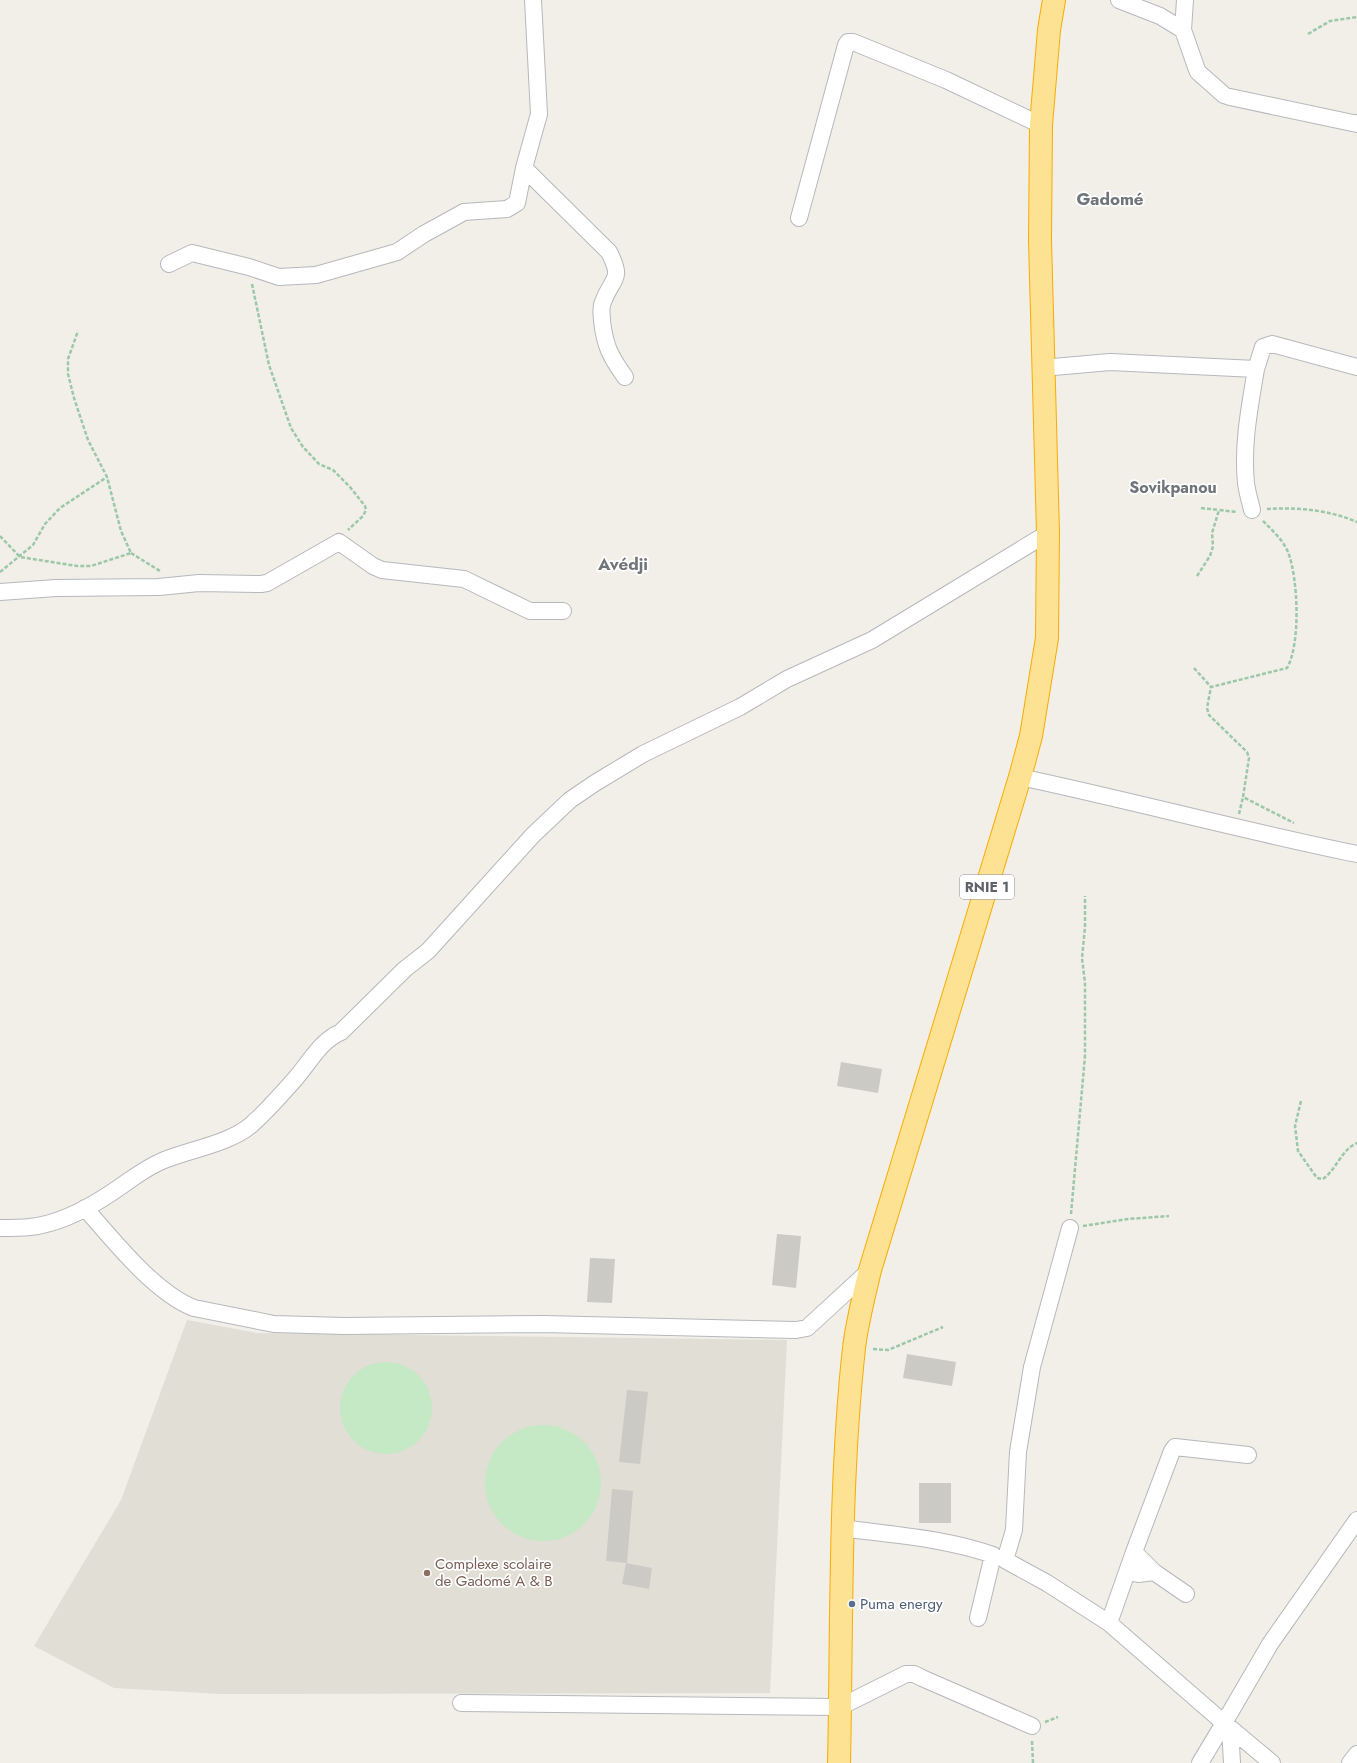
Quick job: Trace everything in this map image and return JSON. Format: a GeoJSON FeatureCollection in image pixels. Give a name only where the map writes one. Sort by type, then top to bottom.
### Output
{"type":"FeatureCollection","features":[{"type":"Feature","properties":{"kind":"highway","name":"RNIE 1"},"geometry":{"type":"LineString","coordinates":[[839,1763],[842,1528],[848,1415],[854,1346],[870,1270],[1020,778],[1031,736],[1047,638],[1048,533],[1042,368],[1040,125],[1054,0]]}},
{"type":"Feature","properties":{"kind":"street"},"geometry":{"type":"LineString","coordinates":[[170,264],[192,253],[249,267],[279,277],[316,275],[391,255],[458,215],[470,211],[507,209],[512,207],[517,203],[524,168],[539,114],[533,0]]}},
{"type":"Feature","properties":{"kind":"street"},"geometry":{"type":"LineString","coordinates":[[1119,0],[1160,16],[1182,30]]}},
{"type":"Feature","properties":{"kind":"street"},"geometry":{"type":"LineString","coordinates":[[1185,0],[1182,30],[1198,72],[1224,95],[1357,124]]}},
{"type":"Feature","properties":{"kind":"street"},"geometry":{"type":"LineString","coordinates":[[799,218],[848,42],[853,42],[946,80],[1040,125]]}},
{"type":"Feature","properties":{"kind":"street"},"geometry":{"type":"LineString","coordinates":[[524,168],[609,252],[616,265],[617,272],[615,282],[602,302],[601,309],[604,340],[612,359],[625,377]]}},
{"type":"Feature","properties":{"kind":"street"},"geometry":{"type":"LineString","coordinates":[[1252,510],[1246,484],[1245,449],[1256,369],[1263,347],[1272,344],[1357,367]]}},
{"type":"Feature","properties":{"kind":"street"},"geometry":{"type":"LineString","coordinates":[[1042,368],[1110,362],[1256,369]]}},
{"type":"Feature","properties":{"kind":"street"},"geometry":{"type":"LineString","coordinates":[[0,1228],[30,1227],[53,1222],[85,1208],[154,1165],[232,1137],[250,1127],[296,1078],[315,1053],[331,1036],[340,1032],[405,969],[428,951],[533,835],[570,800],[649,751],[740,707],[787,679],[872,640],[1048,533]]}},
{"type":"Feature","properties":{"kind":"street"},"geometry":{"type":"LineString","coordinates":[[0,592],[56,588],[159,587],[199,583],[261,584],[267,583],[339,542],[373,566],[382,570],[464,579],[530,611],[563,611]]}},
{"type":"Feature","properties":{"kind":"street"},"geometry":{"type":"LineString","coordinates":[[1020,778],[1075,788],[1165,811],[1357,854]]}},
{"type":"Feature","properties":{"kind":"street"},"geometry":{"type":"LineString","coordinates":[[85,1208],[133,1261],[182,1304],[194,1308],[274,1324],[344,1326],[543,1324],[796,1330],[807,1328],[870,1270]]}},
{"type":"Feature","properties":{"kind":"street"},"geometry":{"type":"LineString","coordinates":[[978,1618],[999,1558],[1014,1530],[1018,1452],[1032,1367],[1070,1228]]}},
{"type":"Feature","properties":{"kind":"street"},"geometry":{"type":"LineString","coordinates":[[1109,1623],[1172,1451],[1176,1447],[1248,1455]]}},
{"type":"Feature","properties":{"kind":"street"},"geometry":{"type":"LineString","coordinates":[[1200,1763],[1227,1725],[1270,1644],[1357,1520]]}},
{"type":"Feature","properties":{"kind":"street"},"geometry":{"type":"LineString","coordinates":[[842,1528],[950,1544],[978,1550],[999,1558],[1047,1584],[1109,1623],[1272,1763]]}},
{"type":"Feature","properties":{"kind":"street"},"geometry":{"type":"LineString","coordinates":[[1134,1552],[1154,1572],[1186,1594]]}},
{"type":"Feature","properties":{"kind":"street"},"geometry":{"type":"LineString","coordinates":[[1127,1572],[1138,1574],[1154,1572]]}},
{"type":"Feature","properties":{"kind":"street"},"geometry":{"type":"LineString","coordinates":[[461,1703],[840,1708],[906,1674],[914,1674],[1032,1726]]}},
{"type":"Feature","properties":{"kind":"street"},"geometry":{"type":"LineString","coordinates":[[1227,1725],[1232,1763]]}},
{"type":"Feature","properties":{"kind":"street"},"geometry":{"type":"LineString","coordinates":[[1350,1763],[1357,1754]]}},
{"type":"Feature","properties":{"kind":"path"},"geometry":{"type":"LineString","coordinates":[[1308,34],[1330,21],[1357,17]]}},
{"type":"Feature","properties":{"kind":"path"},"geometry":{"type":"LineString","coordinates":[[249,267],[269,365],[291,428],[303,447],[319,464],[332,470],[350,487],[365,506],[366,510],[363,516],[349,529],[339,542]]}},
{"type":"Feature","properties":{"kind":"path"},"geometry":{"type":"LineString","coordinates":[[0,536],[20,557],[77,566],[91,566],[132,553],[121,531],[107,477],[88,440],[74,398],[68,374],[68,360],[78,331]]}},
{"type":"Feature","properties":{"kind":"path"},"geometry":{"type":"LineString","coordinates":[[0,572],[33,545],[45,524],[60,508],[107,477]]}},
{"type":"Feature","properties":{"kind":"path"},"geometry":{"type":"LineString","coordinates":[[1201,508],[1238,512],[1282,508],[1318,511],[1357,522]]}},
{"type":"Feature","properties":{"kind":"path"},"geometry":{"type":"LineString","coordinates":[[1197,576],[1210,556],[1213,546],[1212,533],[1218,510]]}},
{"type":"Feature","properties":{"kind":"path"},"geometry":{"type":"LineString","coordinates":[[1211,687],[1287,668],[1291,658],[1297,626],[1295,588],[1288,552],[1279,538],[1252,510]]}},
{"type":"Feature","properties":{"kind":"path"},"geometry":{"type":"LineString","coordinates":[[1194,668],[1211,687]]}},
{"type":"Feature","properties":{"kind":"path"},"geometry":{"type":"LineString","coordinates":[[1211,687],[1207,708],[1209,715],[1247,752],[1249,758],[1243,797],[1298,826]]}},
{"type":"Feature","properties":{"kind":"path"},"geometry":{"type":"LineString","coordinates":[[1085,896],[1085,927],[1082,958],[1086,983],[1085,1056],[1070,1228],[1128,1219],[1169,1216]]}},
{"type":"Feature","properties":{"kind":"path"},"geometry":{"type":"LineString","coordinates":[[1301,1101],[1295,1126],[1298,1151],[1317,1178],[1323,1179],[1328,1176],[1346,1152],[1357,1143]]}},
{"type":"Feature","properties":{"kind":"path"},"geometry":{"type":"LineString","coordinates":[[881,1350],[888,1350],[943,1327]]}},
{"type":"Feature","properties":{"kind":"shaded area","name":"Complexe scolaire de Gadomé A & B"},"geometry":{"type":"Polygon","coordinates":[[[187,1320],[257,1333],[787,1340],[770,1693],[221,1694],[114,1688],[34,1646],[121,1500],[187,1320]]]}},
{"type":"Feature","properties":{"kind":"green space"},"geometry":{"type":"Polygon","coordinates":[[[386,1362],[395,1363],[412,1370],[424,1382],[431,1399],[431,1417],[424,1434],[412,1446],[395,1453],[386,1454],[377,1453],[360,1446],[348,1434],[341,1417],[340,1408],[341,1399],[348,1382],[360,1370],[377,1363],[386,1362]]]}},
{"type":"Feature","properties":{"kind":"green space"},"geometry":{"type":"Polygon","coordinates":[[[543,1425],[554,1426],[565,1430],[584,1442],[596,1461],[600,1472],[600,1494],[596,1505],[584,1524],[565,1536],[554,1540],[543,1541],[532,1540],[521,1536],[502,1524],[490,1505],[486,1494],[485,1483],[486,1472],[490,1461],[502,1442],[521,1430],[532,1426],[543,1425]]]}},
{"type":"Feature","properties":{"kind":"building"},"geometry":{"type":"Polygon","coordinates":[[[841,1062],[882,1069],[878,1093],[837,1086],[841,1062]]]}},
{"type":"Feature","properties":{"kind":"building"},"geometry":{"type":"Polygon","coordinates":[[[777,1234],[801,1236],[796,1288],[772,1285],[777,1234]]]}},
{"type":"Feature","properties":{"kind":"building"},"geometry":{"type":"Polygon","coordinates":[[[590,1258],[615,1259],[612,1303],[587,1302],[590,1258]]]}},
{"type":"Feature","properties":{"kind":"building"},"geometry":{"type":"Polygon","coordinates":[[[907,1354],[956,1362],[952,1386],[903,1378],[907,1354]]]}},
{"type":"Feature","properties":{"kind":"building"},"geometry":{"type":"Polygon","coordinates":[[[627,1390],[648,1392],[640,1464],[619,1462],[627,1390]]]}},
{"type":"Feature","properties":{"kind":"building"},"geometry":{"type":"Polygon","coordinates":[[[919,1483],[951,1483],[951,1523],[919,1523],[919,1483]]]}},
{"type":"Feature","properties":{"kind":"building"},"geometry":{"type":"Polygon","coordinates":[[[612,1489],[633,1491],[627,1563],[606,1561],[612,1489]]]}},
{"type":"Feature","properties":{"kind":"building"},"geometry":{"type":"Polygon","coordinates":[[[626,1563],[652,1568],[649,1589],[622,1584],[626,1563]]]}},
{"type":"Feature","properties":{"kind":"place","name":"Complexe scolaire de Gadomé A & B"},"geometry":{"type":"Point","coordinates":[427,1573]}},
{"type":"Feature","properties":{"kind":"place","name":"Puma energy"},"geometry":{"type":"Point","coordinates":[852,1604]}},
{"type":"Feature","properties":{"kind":"district","name":"Gadomé"},"geometry":{"type":"Point","coordinates":[1110,199]}},
{"type":"Feature","properties":{"kind":"district","name":"Sovikpanou"},"geometry":{"type":"Point","coordinates":[1173,487]}},
{"type":"Feature","properties":{"kind":"district","name":"Avédji"},"geometry":{"type":"Point","coordinates":[623,564]}}]}
